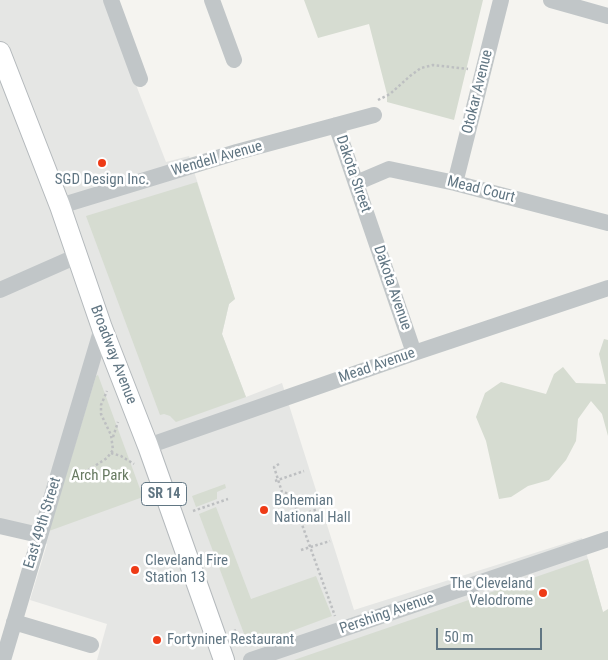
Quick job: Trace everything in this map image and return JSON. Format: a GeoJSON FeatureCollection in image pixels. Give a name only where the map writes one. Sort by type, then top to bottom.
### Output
{"type":"FeatureCollection","features":[{"type":"Feature","properties":{"kind":"main road","name":"Broadway Avenue"},"geometry":{"type":"LineString","coordinates":[[0,52],[60,206],[102,328],[148,446],[224,660]]}},
{"type":"Feature","properties":{"kind":"street"},"geometry":{"type":"LineString","coordinates":[[111,0],[140,79]]}},
{"type":"Feature","properties":{"kind":"street"},"geometry":{"type":"LineString","coordinates":[[212,0],[234,60]]}},
{"type":"Feature","properties":{"kind":"street","name":"Otokar Avenue"},"geometry":{"type":"LineString","coordinates":[[455,183],[501,0]]}},
{"type":"Feature","properties":{"kind":"street"},"geometry":{"type":"LineString","coordinates":[[551,0],[608,16]]}},
{"type":"Feature","properties":{"kind":"street","name":"Wendell Avenue"},"geometry":{"type":"LineString","coordinates":[[60,206],[237,152],[336,125],[375,108]]}},
{"type":"Feature","properties":{"kind":"street","name":"Dakota Street"},"geometry":{"type":"LineString","coordinates":[[336,125],[370,224]]}},
{"type":"Feature","properties":{"kind":"street","name":"Mead Court"},"geometry":{"type":"LineString","coordinates":[[356,183],[389,169],[455,183],[608,223]]}},
{"type":"Feature","properties":{"kind":"street","name":"Dakota Avenue"},"geometry":{"type":"LineString","coordinates":[[370,224],[414,353]]}},
{"type":"Feature","properties":{"kind":"street"},"geometry":{"type":"LineString","coordinates":[[0,290],[77,256]]}},
{"type":"Feature","properties":{"kind":"street","name":"Mead Avenue"},"geometry":{"type":"LineString","coordinates":[[148,446],[414,353],[608,288]]}},
{"type":"Feature","properties":{"kind":"street","name":"East 49th Street"},"geometry":{"type":"LineString","coordinates":[[3,660],[102,328]]}},
{"type":"Feature","properties":{"kind":"street"},"geometry":{"type":"LineString","coordinates":[[0,526],[39,536]]}},
{"type":"Feature","properties":{"kind":"street","name":"Pershing Avenue"},"geometry":{"type":"LineString","coordinates":[[251,660],[608,539]]}},
{"type":"Feature","properties":{"kind":"street"},"geometry":{"type":"LineString","coordinates":[[14,622],[91,645]]}},
{"type":"Feature","properties":{"kind":"path"},"geometry":{"type":"LineString","coordinates":[[375,108],[421,68],[434,65],[469,69]]}},
{"type":"Feature","properties":{"kind":"path"},"geometry":{"type":"LineString","coordinates":[[72,474],[91,469],[107,458],[114,446],[102,414],[101,405],[107,391]]}},
{"type":"Feature","properties":{"kind":"path"},"geometry":{"type":"LineString","coordinates":[[112,439],[118,422]]}},
{"type":"Feature","properties":{"kind":"path"},"geometry":{"type":"LineString","coordinates":[[111,453],[121,456],[134,464]]}},
{"type":"Feature","properties":{"kind":"path"},"geometry":{"type":"LineString","coordinates":[[279,464],[274,467],[276,481],[282,492],[291,494],[337,620]]}},
{"type":"Feature","properties":{"kind":"path"},"geometry":{"type":"LineString","coordinates":[[276,481],[304,471]]}},
{"type":"Feature","properties":{"kind":"path"},"geometry":{"type":"LineString","coordinates":[[193,511],[228,498]]}},
{"type":"Feature","properties":{"kind":"path"},"geometry":{"type":"LineString","coordinates":[[290,520],[318,509]]}},
{"type":"Feature","properties":{"kind":"path"},"geometry":{"type":"LineString","coordinates":[[301,550],[330,540]]}},
{"type":"Feature","properties":{"kind":"shaded area"},"geometry":{"type":"Polygon","coordinates":[[[0,0],[103,0],[166,162],[189,156],[235,299],[229,304],[222,334],[246,397],[282,383],[354,610],[582,538],[608,630],[608,660],[97,660],[107,624],[30,600],[47,544],[0,532],[0,0]]]}},
{"type":"Feature","properties":{"kind":"green space"},"geometry":{"type":"Polygon","coordinates":[[[304,0],[483,0],[454,120],[387,102],[387,94],[369,24],[318,38],[304,0]]]}},
{"type":"Feature","properties":{"kind":"green space"},"geometry":{"type":"Polygon","coordinates":[[[197,182],[235,299],[229,304],[222,334],[246,397],[176,422],[170,416],[160,415],[86,216],[197,182]]]}},
{"type":"Feature","properties":{"kind":"green space"},"geometry":{"type":"Polygon","coordinates":[[[604,339],[608,340],[608,436],[602,414],[591,401],[578,419],[576,441],[566,460],[549,480],[528,486],[511,497],[499,499],[486,441],[476,417],[485,393],[501,382],[546,394],[554,374],[563,367],[576,383],[606,384],[599,354],[604,339]]]}},
{"type":"Feature","properties":{"kind":"green space","name":"Arch Park"},"geometry":{"type":"Polygon","coordinates":[[[98,375],[143,497],[49,531],[96,376],[98,375]]]}},
{"type":"Feature","properties":{"kind":"green space"},"geometry":{"type":"Polygon","coordinates":[[[225,484],[226,488],[217,492],[217,499],[196,507],[192,496],[225,484]]]}},
{"type":"Feature","properties":{"kind":"green space"},"geometry":{"type":"Polygon","coordinates":[[[216,507],[251,599],[316,576],[332,616],[249,647],[199,514],[216,507]]]}},
{"type":"Feature","properties":{"kind":"green space","name":"The Cleveland Velodrome"},"geometry":{"type":"Polygon","coordinates":[[[588,559],[603,612],[608,609],[608,660],[294,660],[588,559]]]}},
{"type":"Feature","properties":{"kind":"place","name":"SGD Design Inc."},"geometry":{"type":"Point","coordinates":[102,163]}},
{"type":"Feature","properties":{"kind":"place","name":"Bohemian National Hall"},"geometry":{"type":"Point","coordinates":[264,510]}},
{"type":"Feature","properties":{"kind":"place","name":"Cleveland Fire Station 13"},"geometry":{"type":"Point","coordinates":[135,570]}},
{"type":"Feature","properties":{"kind":"place","name":"The Cleveland Velodrome"},"geometry":{"type":"Point","coordinates":[543,593]}},
{"type":"Feature","properties":{"kind":"place","name":"Fortyniner Restaurant"},"geometry":{"type":"Point","coordinates":[157,640]}}]}
